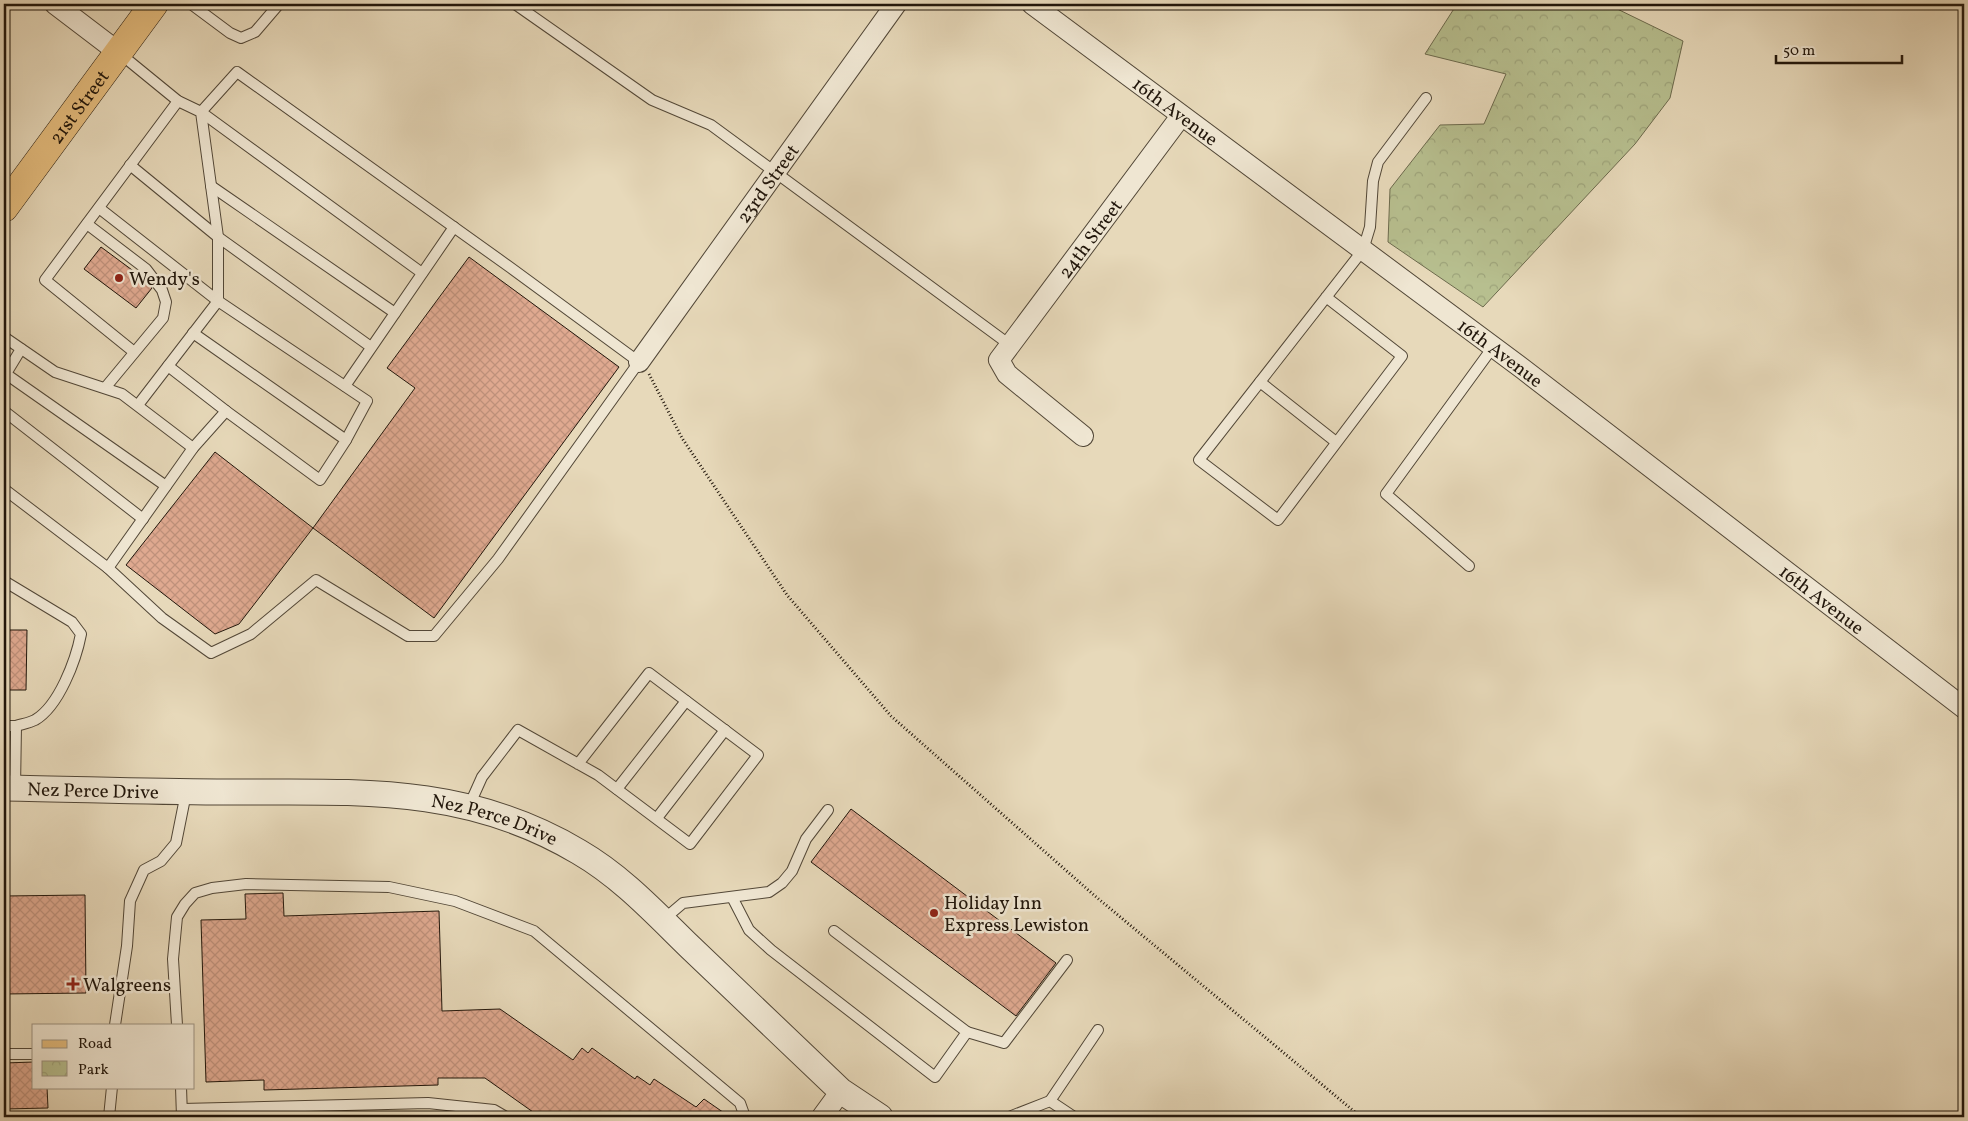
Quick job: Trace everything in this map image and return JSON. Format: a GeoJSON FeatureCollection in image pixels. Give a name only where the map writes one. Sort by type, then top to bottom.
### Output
{"type":"FeatureCollection","features":[{"type":"Feature","properties":{"kind":"main road","name":"21st Street"},"geometry":{"type":"LineString","coordinates":[[4,208],[154,4]]}},
{"type":"Feature","properties":{"kind":"street"},"geometry":{"type":"LineString","coordinates":[[55,4],[118,52]]}},
{"type":"Feature","properties":{"kind":"street","name":"23rd Street"},"geometry":{"type":"LineString","coordinates":[[639,362],[896,4]]}},
{"type":"Feature","properties":{"kind":"street","name":"16th Avenue"},"geometry":{"type":"LineString","coordinates":[[1032,4],[1493,347],[1964,708]]}},
{"type":"Feature","properties":{"kind":"street","name":"24th Street"},"geometry":{"type":"LineString","coordinates":[[1004,353],[1181,116]]}},
{"type":"Feature","properties":{"kind":"street"},"geometry":{"type":"LineString","coordinates":[[1004,353],[1007,374],[1084,436]]}},
{"type":"Feature","properties":{"kind":"street","name":"Nez Perce Drive"},"geometry":{"type":"LineString","coordinates":[[10,788],[186,792],[372,793],[425,797],[469,806],[516,820],[580,852],[633,891],[841,1091],[880,1117]]}},
{"type":"Feature","properties":{"kind":"street"},"geometry":{"type":"LineString","coordinates":[[822,1117],[841,1091]]}},
{"type":"Feature","properties":{"kind":"lane"},"geometry":{"type":"LineString","coordinates":[[191,4],[236,36],[248,36],[262,26],[279,4]]}},
{"type":"Feature","properties":{"kind":"lane"},"geometry":{"type":"LineString","coordinates":[[515,4],[652,100],[711,124],[775,171],[1004,353]]}},
{"type":"Feature","properties":{"kind":"lane"},"geometry":{"type":"LineString","coordinates":[[118,52],[178,101],[201,112],[422,274]]}},
{"type":"Feature","properties":{"kind":"lane"},"geometry":{"type":"LineString","coordinates":[[4,489],[108,568],[162,618],[210,653],[251,634],[316,580],[408,636],[434,636],[498,559],[639,362],[237,72],[201,112],[218,238],[218,301],[138,405]]}},
{"type":"Feature","properties":{"kind":"lane"},"geometry":{"type":"LineString","coordinates":[[1326,297],[1402,356],[1278,520],[1199,460],[1326,297],[1363,250],[1370,227],[1373,181],[1378,162],[1426,98]]}},
{"type":"Feature","properties":{"kind":"lane"},"geometry":{"type":"LineString","coordinates":[[134,352],[44,280],[178,101]]}},
{"type":"Feature","properties":{"kind":"lane"},"geometry":{"type":"LineString","coordinates":[[130,164],[218,238],[371,347]]}},
{"type":"Feature","properties":{"kind":"lane"},"geometry":{"type":"LineString","coordinates":[[211,186],[395,313]]}},
{"type":"Feature","properties":{"kind":"lane"},"geometry":{"type":"LineString","coordinates":[[99,208],[218,301],[367,400],[346,440],[320,480],[168,366]]}},
{"type":"Feature","properties":{"kind":"lane"},"geometry":{"type":"LineString","coordinates":[[87,224],[146,270],[162,290],[166,302],[163,318],[105,388]]}},
{"type":"Feature","properties":{"kind":"lane"},"geometry":{"type":"LineString","coordinates":[[345,386],[454,227]]}},
{"type":"Feature","properties":{"kind":"lane"},"geometry":{"type":"LineString","coordinates":[[193,332],[346,440]]}},
{"type":"Feature","properties":{"kind":"lane"},"geometry":{"type":"LineString","coordinates":[[4,337],[55,372],[122,394],[193,448]]}},
{"type":"Feature","properties":{"kind":"lane"},"geometry":{"type":"LineString","coordinates":[[1469,566],[1386,494],[1493,347]]}},
{"type":"Feature","properties":{"kind":"lane"},"geometry":{"type":"LineString","coordinates":[[20,349],[5,375],[166,486]]}},
{"type":"Feature","properties":{"kind":"lane"},"geometry":{"type":"LineString","coordinates":[[1260,382],[1336,442]]}},
{"type":"Feature","properties":{"kind":"lane"},"geometry":{"type":"LineString","coordinates":[[4,411],[143,519]]}},
{"type":"Feature","properties":{"kind":"lane"},"geometry":{"type":"LineString","coordinates":[[108,568],[193,448],[226,411]]}},
{"type":"Feature","properties":{"kind":"lane"},"geometry":{"type":"LineString","coordinates":[[4,581],[72,622],[81,634],[78,653],[48,709],[34,720],[16,726],[4,726]]}},
{"type":"Feature","properties":{"kind":"lane"},"geometry":{"type":"LineString","coordinates":[[469,806],[482,777],[518,730],[618,789],[690,844],[758,755],[649,672],[578,764]]}},
{"type":"Feature","properties":{"kind":"lane"},"geometry":{"type":"LineString","coordinates":[[618,789],[686,701]]}},
{"type":"Feature","properties":{"kind":"lane"},"geometry":{"type":"LineString","coordinates":[[10,788],[16,726]]}},
{"type":"Feature","properties":{"kind":"lane"},"geometry":{"type":"LineString","coordinates":[[657,818],[724,730]]}},
{"type":"Feature","properties":{"kind":"lane"},"geometry":{"type":"LineString","coordinates":[[115,1024],[127,946],[130,901],[144,870],[161,861],[176,843],[186,792]]}},
{"type":"Feature","properties":{"kind":"lane"},"geometry":{"type":"LineString","coordinates":[[662,920],[683,902],[769,892],[782,883],[792,870],[806,839],[828,810]]}},
{"type":"Feature","properties":{"kind":"lane"},"geometry":{"type":"LineString","coordinates":[[177,1024],[174,939],[177,917],[195,893],[212,888],[246,884],[389,886],[455,901],[534,931],[740,1103],[745,1117]]}},
{"type":"Feature","properties":{"kind":"lane"},"geometry":{"type":"LineString","coordinates":[[732,897],[749,930],[771,950],[935,1077],[968,1032]]}},
{"type":"Feature","properties":{"kind":"lane"},"geometry":{"type":"LineString","coordinates":[[834,931],[968,1032],[1004,1043],[1067,960]]}},
{"type":"Feature","properties":{"kind":"lane"},"geometry":{"type":"LineString","coordinates":[[1009,1117],[1050,1101],[1098,1030]]}},
{"type":"Feature","properties":{"kind":"lane"},"geometry":{"type":"LineString","coordinates":[[4,1054],[32,1054]]}},
{"type":"Feature","properties":{"kind":"lane"},"geometry":{"type":"LineString","coordinates":[[110,1117],[112,1088]]}},
{"type":"Feature","properties":{"kind":"lane"},"geometry":{"type":"LineString","coordinates":[[181,1088],[182,1113],[428,1103],[494,1110],[506,1117]]}},
{"type":"Feature","properties":{"kind":"lane"},"geometry":{"type":"LineString","coordinates":[[1050,1101],[1074,1117]]}},
{"type":"Feature","properties":{"kind":"path"},"geometry":{"type":"LineString","coordinates":[[639,362],[651,376],[682,438],[787,595],[891,716],[1095,896],[1361,1117]]}},
{"type":"Feature","properties":{"kind":"green space"},"geometry":{"type":"Polygon","coordinates":[[[1457,4],[1607,4],[1683,41],[1670,98],[1635,144],[1483,307],[1388,242],[1390,189],[1440,125],[1484,124],[1506,74],[1425,54],[1457,4]]]}},
{"type":"Feature","properties":{"kind":"building","name":"Wendy's"},"geometry":{"type":"Polygon","coordinates":[[[101,247],[147,281],[152,288],[136,308],[84,269],[101,247]]]}},
{"type":"Feature","properties":{"kind":"building"},"geometry":{"type":"Polygon","coordinates":[[[469,257],[619,367],[434,618],[313,528],[415,388],[387,368],[469,257]]]}},
{"type":"Feature","properties":{"kind":"building"},"geometry":{"type":"Polygon","coordinates":[[[215,452],[313,528],[239,624],[215,634],[126,565],[215,452]]]}},
{"type":"Feature","properties":{"kind":"building"},"geometry":{"type":"Polygon","coordinates":[[[4,630],[27,630],[26,690],[4,690],[4,630]]]}},
{"type":"Feature","properties":{"kind":"building","name":"Holiday Inn Express Lewiston"},"geometry":{"type":"Polygon","coordinates":[[[851,809],[1056,963],[1016,1016],[811,862],[851,809]]]}},
{"type":"Feature","properties":{"kind":"building"},"geometry":{"type":"Polygon","coordinates":[[[283,893],[284,916],[439,911],[442,1011],[500,1009],[573,1060],[582,1048],[588,1053],[592,1048],[635,1079],[637,1076],[650,1085],[654,1079],[696,1107],[704,1099],[730,1117],[540,1117],[485,1078],[438,1078],[438,1085],[264,1090],[264,1080],[206,1082],[201,920],[246,919],[245,894],[283,893]]]}},
{"type":"Feature","properties":{"kind":"building","name":"Walgreens"},"geometry":{"type":"Polygon","coordinates":[[[85,895],[86,993],[4,994],[4,896],[85,895]]]}},
{"type":"Feature","properties":{"kind":"building"},"geometry":{"type":"Polygon","coordinates":[[[32,1062],[32,1088],[47,1088],[48,1108],[4,1109],[4,1063],[32,1062]]]}},
{"type":"Feature","properties":{"kind":"place","name":"Wendy's"},"geometry":{"type":"Point","coordinates":[119,278]}},
{"type":"Feature","properties":{"kind":"place","name":"Holiday Inn Express Lewiston"},"geometry":{"type":"Point","coordinates":[934,913]}},
{"type":"Feature","properties":{"kind":"place","name":"Walgreens"},"geometry":{"type":"Point","coordinates":[73,984]}}]}
